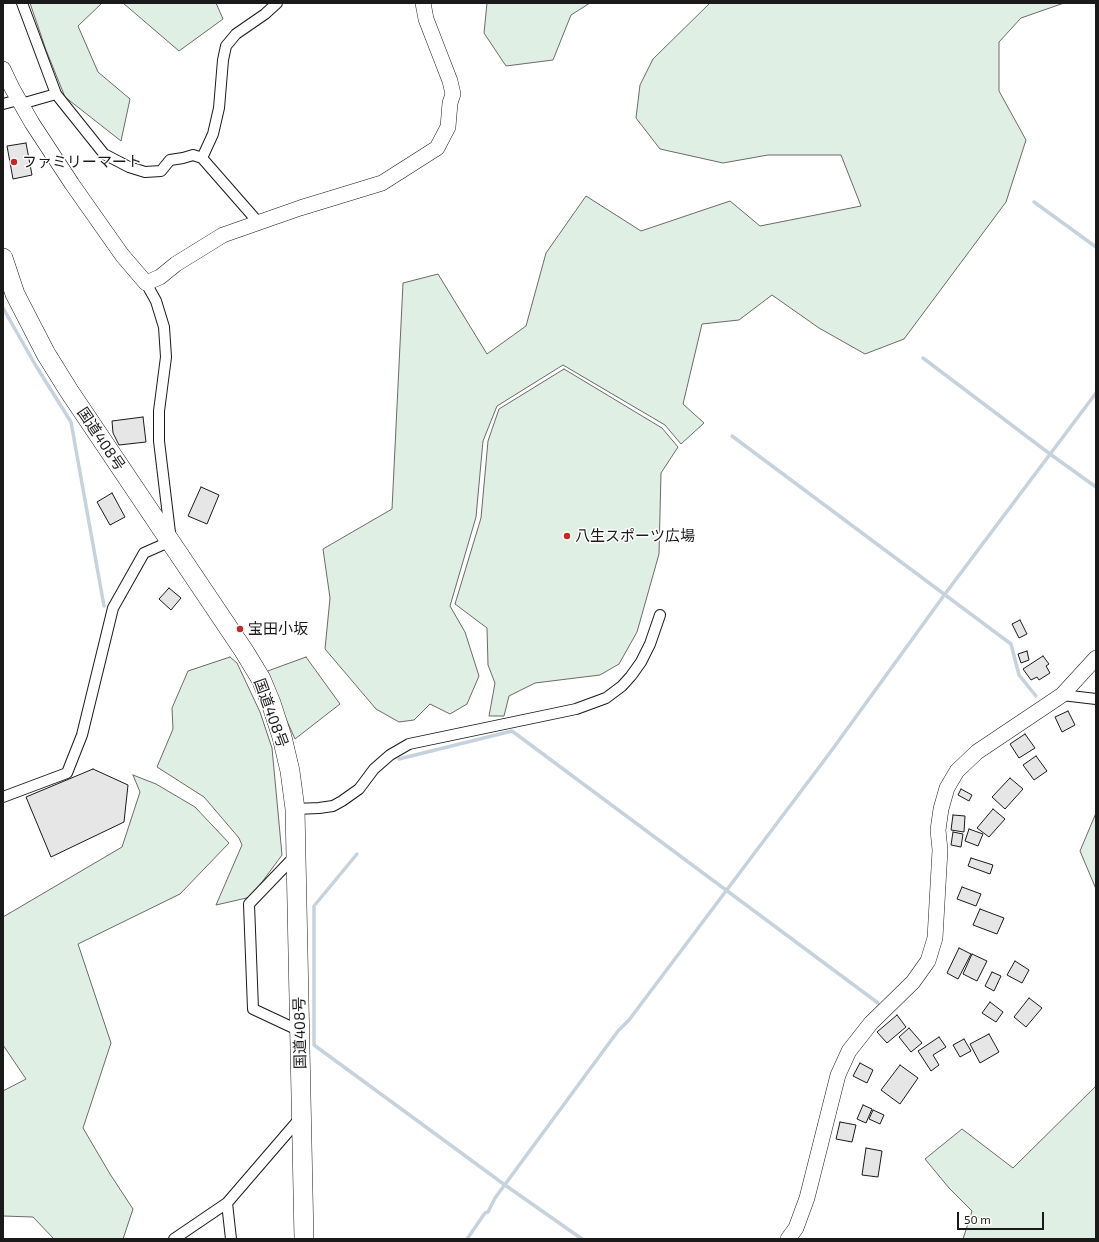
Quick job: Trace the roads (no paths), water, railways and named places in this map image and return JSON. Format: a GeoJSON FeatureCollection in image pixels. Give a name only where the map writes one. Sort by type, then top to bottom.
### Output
{"type":"FeatureCollection","features":[{"type":"Feature","properties":{"kind":"highway","name":"国道408号"},"geometry":{"type":"LineString","coordinates":[[3,258],[15,294],[46,354],[69,391],[244,651],[261,679],[271,702],[282,737],[290,771],[295,809],[304,1239]]}},
{"type":"Feature","properties":{"kind":"street"},"geometry":{"type":"LineString","coordinates":[[22,3],[56,94],[104,154],[129,167],[144,172],[161,171],[170,160],[193,155],[202,158],[258,222]]}},
{"type":"Feature","properties":{"kind":"street"},"geometry":{"type":"LineString","coordinates":[[202,158],[213,134],[220,108],[223,60],[226,46],[236,34],[266,14],[277,3]]}},
{"type":"Feature","properties":{"kind":"street"},"geometry":{"type":"LineString","coordinates":[[146,283],[160,277],[176,264],[223,235],[300,208],[382,183],[437,148],[448,127],[450,103],[453,94],[450,82],[426,19],[423,3]]}},
{"type":"Feature","properties":{"kind":"street"},"geometry":{"type":"LineString","coordinates":[[3,69],[19,102],[32,124],[122,255],[146,283],[156,301],[164,327],[166,357],[159,411],[159,441],[170,541],[144,553],[113,608],[82,734],[67,773],[3,797]]}},
{"type":"Feature","properties":{"kind":"street"},"geometry":{"type":"LineString","coordinates":[[3,104],[56,94]]}},
{"type":"Feature","properties":{"kind":"street"},"geometry":{"type":"LineString","coordinates":[[295,809],[333,806],[342,801],[359,788],[374,769],[390,755],[409,744],[576,709],[606,698],[619,689],[632,676],[650,644],[660,615]]}},
{"type":"Feature","properties":{"kind":"street"},"geometry":{"type":"LineString","coordinates":[[788,1239],[796,1228],[807,1198],[838,1075],[849,1051],[870,1023],[913,982],[928,961],[935,938],[940,850],[938,830],[948,788],[957,771],[977,752],[1062,695],[1096,658]]}},
{"type":"Feature","properties":{"kind":"street"},"geometry":{"type":"LineString","coordinates":[[1062,695],[1096,699]]}},
{"type":"Feature","properties":{"kind":"street"},"geometry":{"type":"LineString","coordinates":[[296,855],[249,904],[254,1009],[300,1031]]}},
{"type":"Feature","properties":{"kind":"street"},"geometry":{"type":"LineString","coordinates":[[174,1239],[227,1203],[301,1116]]}},
{"type":"Feature","properties":{"kind":"street"},"geometry":{"type":"LineString","coordinates":[[227,1203],[231,1239]]}},
{"type":"Feature","properties":{"kind":"waterway"},"geometry":{"type":"LineString","coordinates":[[1034,202],[1096,247]]}},
{"type":"Feature","properties":{"kind":"waterway"},"geometry":{"type":"LineString","coordinates":[[3,308],[36,366],[71,422],[104,606]]}},
{"type":"Feature","properties":{"kind":"waterway"},"geometry":{"type":"LineString","coordinates":[[923,358],[1096,487]]}},
{"type":"Feature","properties":{"kind":"waterway"},"geometry":{"type":"LineString","coordinates":[[467,1239],[485,1213],[488,1212],[495,1198],[618,1031],[629,1020],[829,754],[945,594],[1096,393]]}},
{"type":"Feature","properties":{"kind":"waterway"},"geometry":{"type":"LineString","coordinates":[[732,436],[1011,644],[1019,675],[1036,696]]}},
{"type":"Feature","properties":{"kind":"waterway"},"geometry":{"type":"LineString","coordinates":[[399,759],[512,731],[878,1003]]}},
{"type":"Feature","properties":{"kind":"waterway"},"geometry":{"type":"LineString","coordinates":[[357,854],[314,906],[314,1045],[505,1185],[582,1239]]}},
{"type":"Feature","properties":{"kind":"place","name":"ファミリーマート"},"geometry":{"type":"Point","coordinates":[14,162]}},
{"type":"Feature","properties":{"kind":"place","name":"八生スポーツ広場"},"geometry":{"type":"Point","coordinates":[567,536]}},
{"type":"Feature","properties":{"kind":"place","name":"宝田小坂"},"geometry":{"type":"Point","coordinates":[240,629]}}]}
